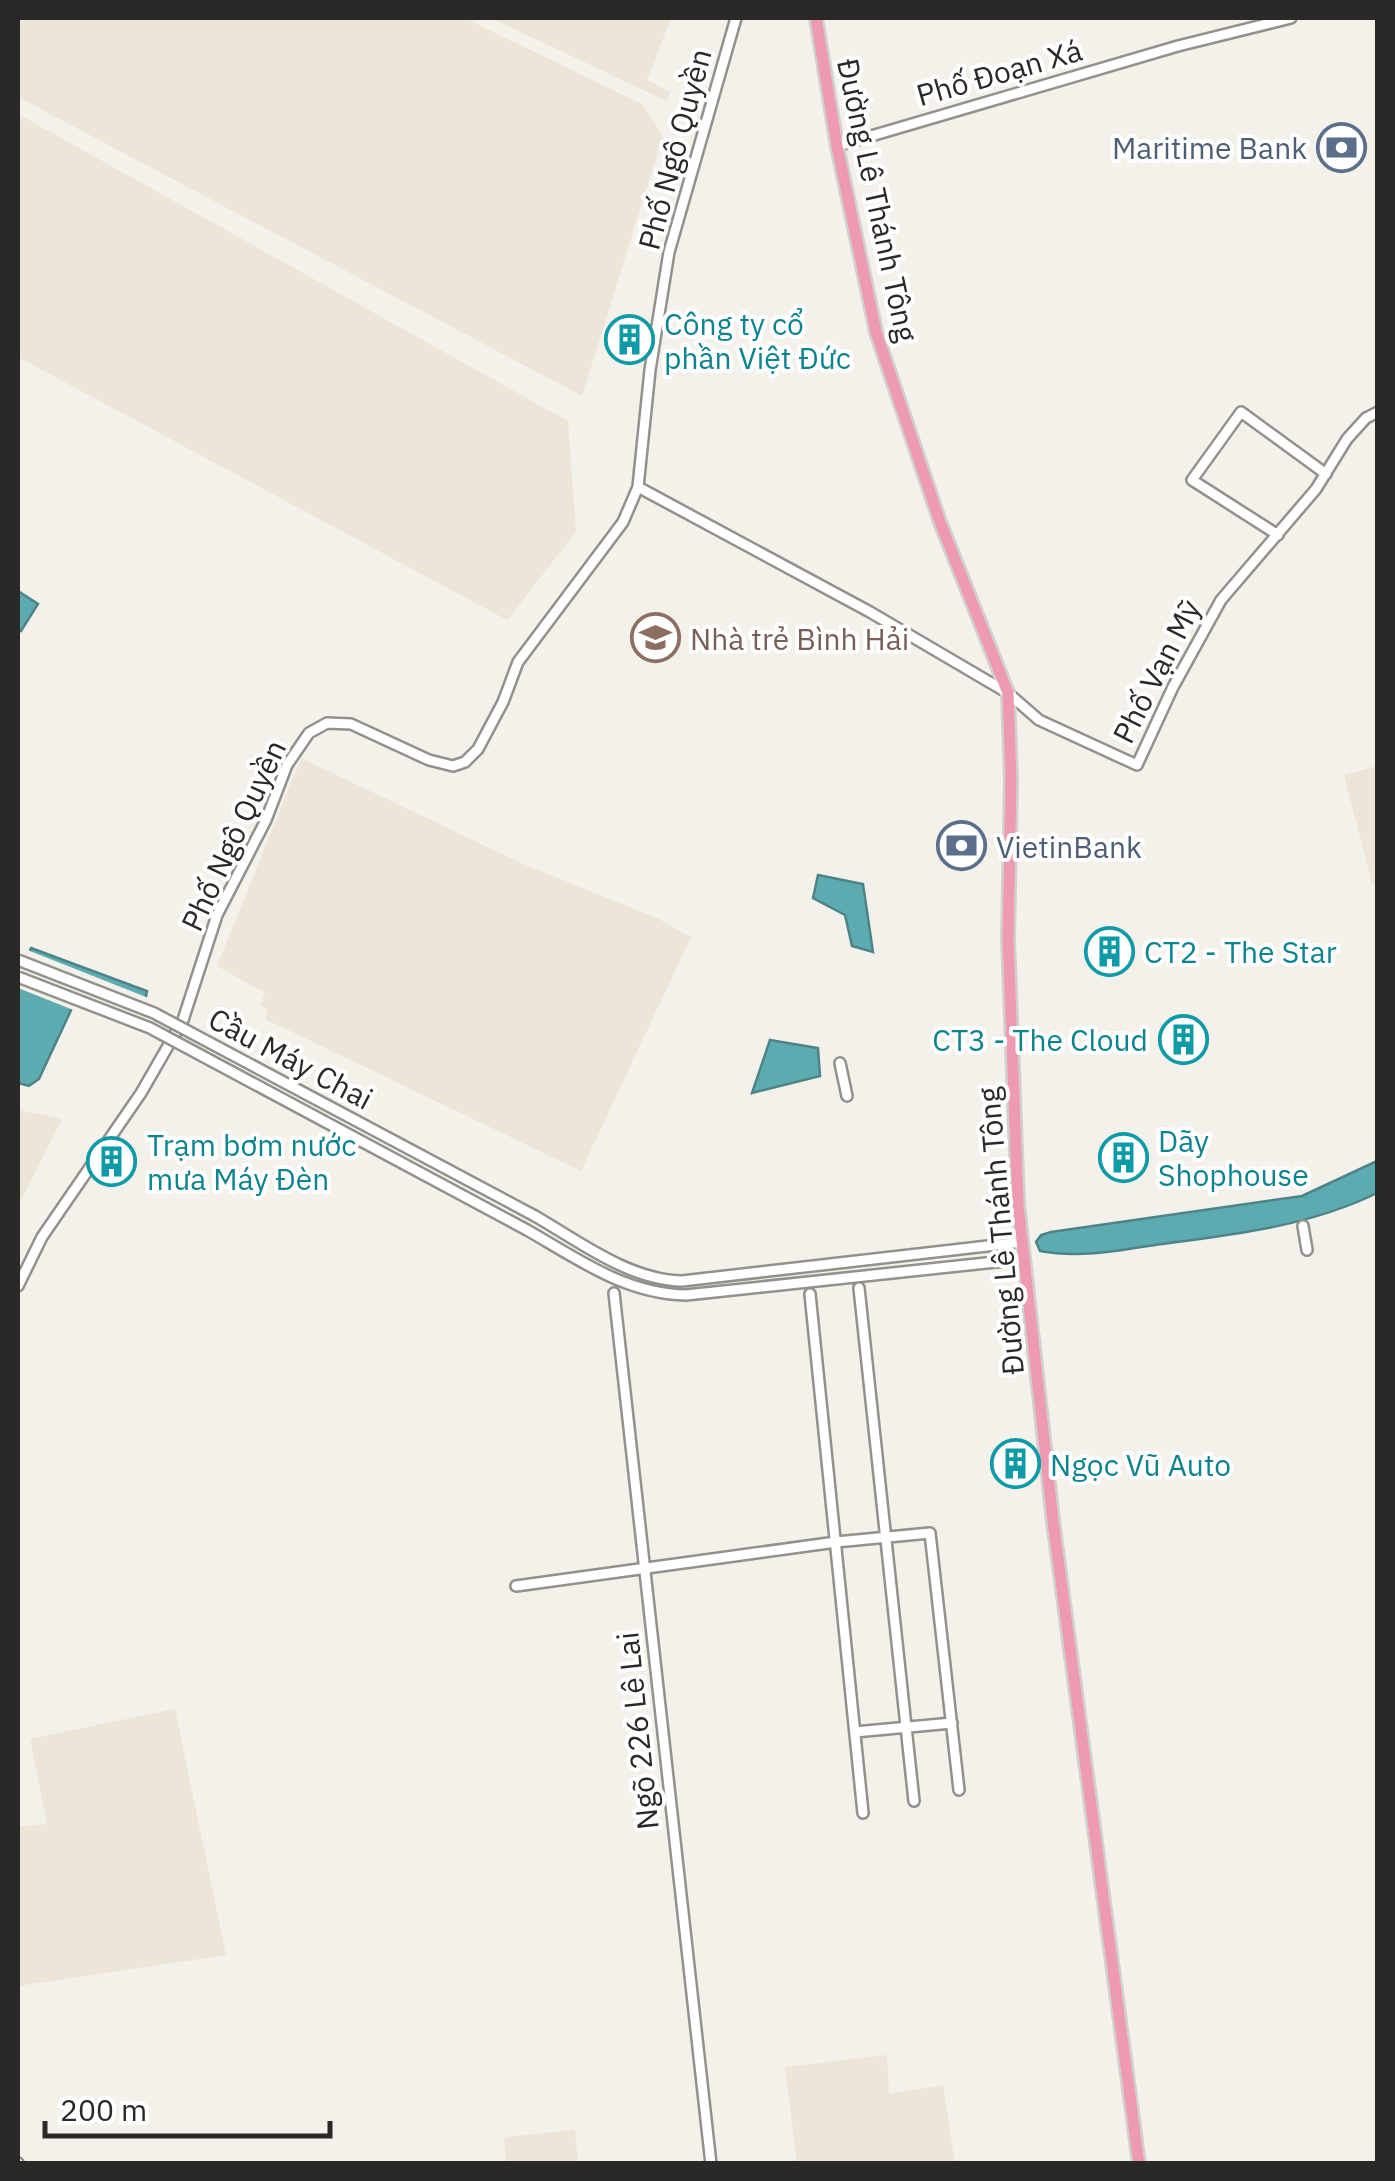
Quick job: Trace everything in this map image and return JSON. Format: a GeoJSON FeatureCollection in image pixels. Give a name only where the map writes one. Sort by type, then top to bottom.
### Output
{"type":"FeatureCollection","features":[{"type":"Feature","properties":{"kind":"main road","name":"Đường Lê Thánh Tông"},"geometry":{"type":"LineString","coordinates":[[816,18],[837,146],[876,332],[940,522],[1008,693],[1008,939],[1013,1132],[1022,1242],[1053,1521],[1140,2164]]}},
{"type":"Feature","properties":{"kind":"street","name":"Phố Ngô Quyền"},"geometry":{"type":"LineString","coordinates":[[18,1286],[42,1236],[141,1093],[183,1020],[217,915],[266,820],[287,765],[309,733],[327,723],[352,724],[429,760],[452,766],[465,762],[478,749],[503,702],[518,662],[614,536],[638,486],[650,370],[670,252],[736,18]]}},
{"type":"Feature","properties":{"kind":"street","name":"Phố Đoạn Xá"},"geometry":{"type":"LineString","coordinates":[[837,146],[1178,46],[1291,18]]}},
{"type":"Feature","properties":{"kind":"street"},"geometry":{"type":"LineString","coordinates":[[1278,536],[1192,480],[1240,412],[1326,474]]}},
{"type":"Feature","properties":{"kind":"street","name":"Phố Vạn Mỹ"},"geometry":{"type":"LineString","coordinates":[[638,486],[870,612],[1008,693],[1039,720],[1138,765],[1172,686],[1221,600],[1278,536],[1326,474],[1347,439],[1366,418],[1378,412]]}},
{"type":"Feature","properties":{"kind":"street","name":"Cầu Máy Chai"},"geometry":{"type":"LineString","coordinates":[[18,960],[154,1013],[622,1265],[659,1280],[1022,1242]]}},
{"type":"Feature","properties":{"kind":"street","name":"Cầu Máy Chai"},"geometry":{"type":"LineString","coordinates":[[18,977],[150,1028],[615,1280],[660,1294],[705,1293],[1024,1258]]}},
{"type":"Feature","properties":{"kind":"street"},"geometry":{"type":"LineString","coordinates":[[840,1063],[847,1096]]}},
{"type":"Feature","properties":{"kind":"street"},"geometry":{"type":"LineString","coordinates":[[1303,1226],[1307,1250]]}},
{"type":"Feature","properties":{"kind":"street"},"geometry":{"type":"LineString","coordinates":[[859,1288],[914,1801]]}},
{"type":"Feature","properties":{"kind":"street","name":"Ngõ 226 Lê Lai"},"geometry":{"type":"LineString","coordinates":[[614,1293],[710,2164]]}},
{"type":"Feature","properties":{"kind":"street"},"geometry":{"type":"LineString","coordinates":[[810,1294],[864,1813]]}},
{"type":"Feature","properties":{"kind":"street"},"geometry":{"type":"LineString","coordinates":[[516,1586],[836,1542],[930,1533],[960,1790]]}},
{"type":"Feature","properties":{"kind":"street"},"geometry":{"type":"LineString","coordinates":[[856,1732],[952,1723]]}},
{"type":"Feature","properties":{"kind":"shaded area"},"geometry":{"type":"Polygon","coordinates":[[[18,18],[464,18],[642,104],[663,136],[582,396],[18,97],[18,18]]]}},
{"type":"Feature","properties":{"kind":"shaded area"},"geometry":{"type":"Polygon","coordinates":[[[491,18],[671,18],[647,80],[670,92],[666,101],[491,18]]]}},
{"type":"Feature","properties":{"kind":"shaded area"},"geometry":{"type":"Polygon","coordinates":[[[18,114],[568,421],[576,532],[507,620],[18,357],[18,114]]]}},
{"type":"Feature","properties":{"kind":"shaded area"},"geometry":{"type":"Polygon","coordinates":[[[301,758],[521,863],[657,918],[691,937],[581,1171],[265,1019],[268,1010],[260,1005],[265,993],[217,966],[301,758]]]}},
{"type":"Feature","properties":{"kind":"shaded area"},"geometry":{"type":"Polygon","coordinates":[[[1377,766],[1378,882],[1372,883],[1344,775],[1377,766]]]}},
{"type":"Feature","properties":{"kind":"shaded area"},"geometry":{"type":"Polygon","coordinates":[[[18,1110],[62,1119],[18,1206],[18,1110]]]}},
{"type":"Feature","properties":{"kind":"shaded area"},"geometry":{"type":"Polygon","coordinates":[[[175,1709],[226,1955],[18,1986],[18,1827],[47,1824],[30,1739],[175,1709]]]}},
{"type":"Feature","properties":{"kind":"shaded area"},"geometry":{"type":"Polygon","coordinates":[[[887,2055],[889,2094],[943,2085],[955,2163],[797,2163],[785,2067],[887,2055]]]}},
{"type":"Feature","properties":{"kind":"shaded area"},"geometry":{"type":"Polygon","coordinates":[[[575,2130],[578,2163],[506,2163],[504,2137],[575,2130]]]}},
{"type":"Feature","properties":{"kind":"water"},"geometry":{"type":"Polygon","coordinates":[[[18,591],[38,604],[21,631],[18,629],[18,591]]]}},
{"type":"Feature","properties":{"kind":"water"},"geometry":{"type":"Polygon","coordinates":[[[818,875],[863,884],[873,952],[852,946],[845,915],[813,898],[818,875]]]}},
{"type":"Feature","properties":{"kind":"water"},"geometry":{"type":"Polygon","coordinates":[[[31,948],[147,991],[142,1017],[88,1000],[73,1006],[39,1079],[29,1086],[18,1083],[18,979],[31,948]]]}},
{"type":"Feature","properties":{"kind":"water"},"geometry":{"type":"Polygon","coordinates":[[[770,1040],[818,1048],[820,1076],[752,1093],[770,1040]]]}},
{"type":"Feature","properties":{"kind":"water"},"geometry":{"type":"Polygon","coordinates":[[[1377,1161],[1377,1193],[1296,1222],[1098,1253],[1040,1251],[1036,1242],[1041,1235],[1051,1232],[1302,1196],[1377,1161]]]}},
{"type":"Feature","properties":{"kind":"pier"},"geometry":{"type":"Polygon","coordinates":[[[25,949],[151,999],[145,1021],[125,1023],[88,1006],[76,1011],[18,988],[18,966],[25,949]]]}},
{"type":"Feature","properties":{"kind":"place","name":"Maritime Bank"},"geometry":{"type":"Point","coordinates":[1342,147]}},
{"type":"Feature","properties":{"kind":"place","name":"Công ty cổ phần Việt Đức"},"geometry":{"type":"Point","coordinates":[629,340]}},
{"type":"Feature","properties":{"kind":"place","name":"Nhà trẻ Bình Hải"},"geometry":{"type":"Point","coordinates":[655,638]}},
{"type":"Feature","properties":{"kind":"place","name":"VietinBank"},"geometry":{"type":"Point","coordinates":[961,846]}},
{"type":"Feature","properties":{"kind":"place","name":"CT2 - The Star"},"geometry":{"type":"Point","coordinates":[1109,951]}},
{"type":"Feature","properties":{"kind":"place","name":"CT3 - The Cloud"},"geometry":{"type":"Point","coordinates":[1183,1039]}},
{"type":"Feature","properties":{"kind":"place","name":"Dãy Shophouse"},"geometry":{"type":"Point","coordinates":[1123,1157]}},
{"type":"Feature","properties":{"kind":"place","name":"Trạm bơm nước mưa Máy Đèn"},"geometry":{"type":"Point","coordinates":[112,1161]}},
{"type":"Feature","properties":{"kind":"place","name":"Ngọc Vũ Auto"},"geometry":{"type":"Point","coordinates":[1015,1464]}}]}
